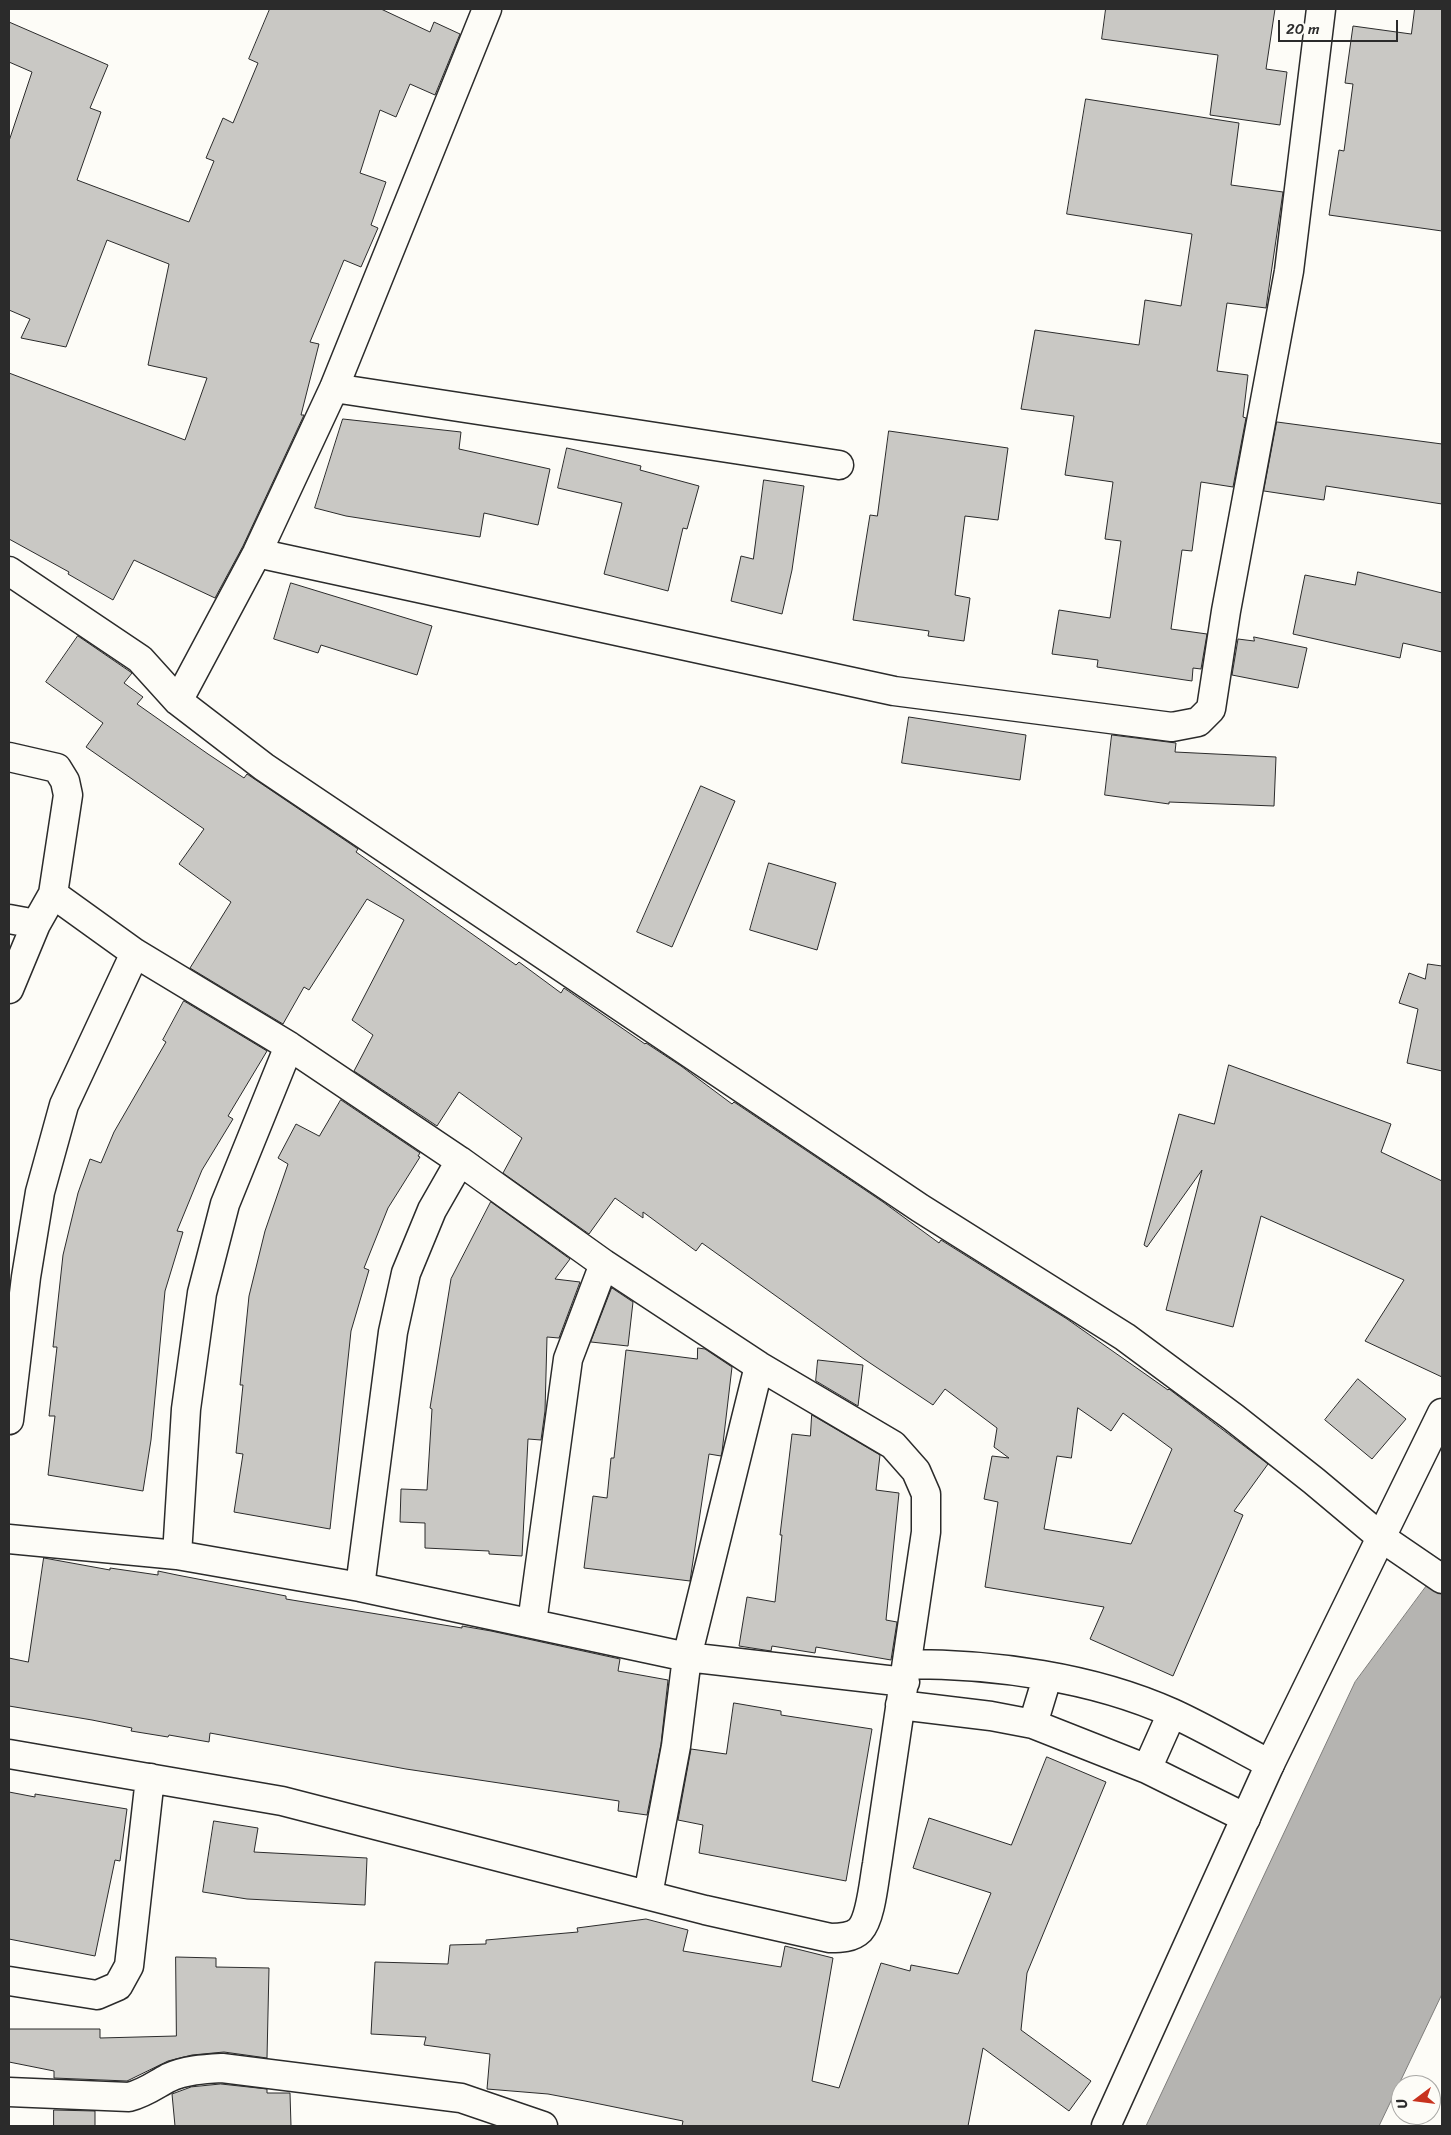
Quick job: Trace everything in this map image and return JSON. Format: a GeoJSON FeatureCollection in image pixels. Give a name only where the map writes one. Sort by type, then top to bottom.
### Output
{"type":"FeatureCollection","features":[{"type":"Feature","properties":{"kind":"street"},"geometry":{"type":"LineString","coordinates":[[178,702],[257,553],[334,388],[487,9]]}},
{"type":"Feature","properties":{"kind":"street"},"geometry":{"type":"LineString","coordinates":[[257,553],[894,691],[1172,727],[1198,722],[1211,709],[1226,611],[1289,271],[1321,9]]}},
{"type":"Feature","properties":{"kind":"street"},"geometry":{"type":"LineString","coordinates":[[334,388],[839,465]]}},
{"type":"Feature","properties":{"kind":"street"},"geometry":{"type":"LineString","coordinates":[[9,570],[140,659],[178,702],[264,768],[920,1208],[1125,1337],[1240,1422],[1314,1480],[1382,1538],[1435,1573]]}},
{"type":"Feature","properties":{"kind":"street"},"geometry":{"type":"LineString","coordinates":[[9,757],[57,768],[65,781],[68,795],[53,894],[36,924],[9,989]]}},
{"type":"Feature","properties":{"kind":"street"},"geometry":{"type":"LineString","coordinates":[[9,1754],[282,1801],[648,1895],[830,1938],[844,1938],[860,1930],[868,1913],[877,1864],[926,1532],[926,1494],[916,1470],[893,1445],[759,1366],[604,1264],[460,1161],[289,1046],[135,953],[53,894]]}},
{"type":"Feature","properties":{"kind":"street"},"geometry":{"type":"LineString","coordinates":[[9,919],[36,924]]}},
{"type":"Feature","properties":{"kind":"street"},"geometry":{"type":"LineString","coordinates":[[9,1420],[26,1277],[40,1192],[64,1106],[135,953]]}},
{"type":"Feature","properties":{"kind":"street"},"geometry":{"type":"LineString","coordinates":[[177,1556],[186,1410],[202,1293],[225,1204],[289,1046]]}},
{"type":"Feature","properties":{"kind":"street"},"geometry":{"type":"LineString","coordinates":[[360,1587],[393,1332],[406,1273],[432,1210],[460,1161]]}},
{"type":"Feature","properties":{"kind":"street"},"geometry":{"type":"LineString","coordinates":[[532,1623],[568,1359],[604,1264]]}},
{"type":"Feature","properties":{"kind":"street"},"geometry":{"type":"LineString","coordinates":[[648,1895],[676,1746],[687,1657],[759,1366]]}},
{"type":"Feature","properties":{"kind":"street"},"geometry":{"type":"LineString","coordinates":[[1106,2126],[1270,1764],[1442,1414]]}},
{"type":"Feature","properties":{"kind":"street"},"geometry":{"type":"LineString","coordinates":[[9,1539],[177,1556],[360,1587],[687,1657],[904,1684],[991,1716],[1033,1724],[1147,1769],[1246,1818]]}},
{"type":"Feature","properties":{"kind":"street"},"geometry":{"type":"LineString","coordinates":[[904,1684],[953,1664],[1084,1683],[1129,1696],[1172,1713],[1270,1764]]}},
{"type":"Feature","properties":{"kind":"street"},"geometry":{"type":"LineString","coordinates":[[1033,1724],[1047,1678]]}},
{"type":"Feature","properties":{"kind":"street"},"geometry":{"type":"LineString","coordinates":[[1147,1769],[1172,1713]]}},
{"type":"Feature","properties":{"kind":"street"},"geometry":{"type":"LineString","coordinates":[[9,1981],[97,1995],[118,1986],[129,1966],[150,1778]]}},
{"type":"Feature","properties":{"kind":"street"},"geometry":{"type":"LineString","coordinates":[[9,2092],[129,2097],[146,2092],[169,2078],[188,2072],[222,2068],[461,2098],[543,2126]]}},
{"type":"Feature","properties":{"kind":"shaded area"},"geometry":{"type":"Polygon","coordinates":[[[1442,1565],[1442,1994],[1403,2075],[1391,2075],[1391,2101],[1379,2126],[1146,2126],[1355,1682],[1442,1565]]]}},
{"type":"Feature","properties":{"kind":"building"},"geometry":{"type":"Polygon","coordinates":[[[270,9],[381,9],[430,32],[434,22],[460,34],[435,95],[410,84],[396,117],[380,110],[360,173],[386,182],[371,225],[378,228],[361,267],[344,260],[310,342],[319,344],[301,415],[304,415],[243,546],[215,598],[134,560],[113,600],[68,574],[69,572],[9,539],[9,373],[185,440],[207,378],[148,365],[169,264],[107,240],[66,347],[21,338],[30,319],[9,310],[9,141],[32,72],[9,62],[9,22],[108,65],[90,108],[101,112],[77,180],[189,222],[214,161],[206,158],[223,118],[233,123],[258,63],[249,59],[270,9]]]}},
{"type":"Feature","properties":{"kind":"building"},"geometry":{"type":"Polygon","coordinates":[[[1106,9],[1275,9],[1266,69],[1287,72],[1280,125],[1210,115],[1218,55],[1102,39],[1106,9]]]}},
{"type":"Feature","properties":{"kind":"building"},"geometry":{"type":"Polygon","coordinates":[[[1415,9],[1442,9],[1442,231],[1329,215],[1339,150],[1344,151],[1353,84],[1345,83],[1353,26],[1411,34],[1415,9]]]}},
{"type":"Feature","properties":{"kind":"building"},"geometry":{"type":"Polygon","coordinates":[[[1086,99],[1239,123],[1231,185],[1283,192],[1266,308],[1227,303],[1217,371],[1248,375],[1243,417],[1246,418],[1233,487],[1201,482],[1192,551],[1182,550],[1171,629],[1207,634],[1201,669],[1193,668],[1192,681],[1097,667],[1098,660],[1052,654],[1059,610],[1110,618],[1121,541],[1105,539],[1113,482],[1065,475],[1074,416],[1021,409],[1035,330],[1139,345],[1145,300],[1181,306],[1192,234],[1067,214],[1086,99]]]}},
{"type":"Feature","properties":{"kind":"building"},"geometry":{"type":"Polygon","coordinates":[[[343,419],[461,432],[459,449],[550,469],[538,525],[484,513],[480,537],[346,516],[315,508],[343,419]]]}},
{"type":"Feature","properties":{"kind":"building"},"geometry":{"type":"Polygon","coordinates":[[[1277,422],[1442,444],[1442,504],[1326,486],[1324,500],[1264,491],[1277,422]]]}},
{"type":"Feature","properties":{"kind":"building"},"geometry":{"type":"Polygon","coordinates":[[[889,431],[1008,448],[998,520],[965,516],[955,595],[970,598],[964,641],[928,636],[929,631],[853,620],[870,515],[877,516],[889,431]]]}},
{"type":"Feature","properties":{"kind":"building"},"geometry":{"type":"Polygon","coordinates":[[[567,448],[641,466],[640,470],[699,486],[687,529],[683,528],[668,591],[604,574],[622,503],[558,488],[567,448]]]}},
{"type":"Feature","properties":{"kind":"building"},"geometry":{"type":"Polygon","coordinates":[[[764,480],[804,486],[792,570],[782,614],[731,601],[741,556],[753,559],[764,480]]]}},
{"type":"Feature","properties":{"kind":"building"},"geometry":{"type":"Polygon","coordinates":[[[1358,572],[1442,593],[1442,652],[1403,643],[1400,658],[1293,634],[1305,575],[1355,585],[1358,572]]]}},
{"type":"Feature","properties":{"kind":"building"},"geometry":{"type":"Polygon","coordinates":[[[291,583],[432,626],[417,675],[321,645],[318,653],[274,639],[291,583]]]}},
{"type":"Feature","properties":{"kind":"building"},"geometry":{"type":"Polygon","coordinates":[[[78,636],[132,673],[124,683],[143,697],[137,704],[208,754],[244,778],[247,774],[358,849],[356,852],[516,965],[519,962],[561,993],[564,988],[645,1044],[681,1066],[732,1104],[734,1102],[883,1202],[939,1243],[941,1240],[1067,1319],[1169,1389],[1268,1464],[1234,1511],[1243,1515],[1173,1676],[1090,1639],[1104,1607],[985,1587],[998,1502],[984,1499],[992,1456],[1009,1458],[994,1447],[997,1428],[945,1389],[933,1405],[864,1359],[702,1243],[696,1251],[643,1212],[643,1218],[615,1198],[589,1234],[503,1173],[522,1138],[459,1092],[437,1126],[354,1071],[373,1035],[352,1020],[404,920],[367,899],[309,990],[304,987],[283,1024],[190,968],[231,902],[179,864],[204,829],[86,747],[103,723],[46,682],[78,636]],[[1078,1408],[1071,1458],[1057,1456],[1044,1529],[1131,1544],[1172,1449],[1123,1413],[1111,1431],[1078,1408]]]}},
{"type":"Feature","properties":{"kind":"building"},"geometry":{"type":"Polygon","coordinates":[[[1254,637],[1307,648],[1298,688],[1232,675],[1238,639],[1254,641],[1254,637]]]}},
{"type":"Feature","properties":{"kind":"building"},"geometry":{"type":"Polygon","coordinates":[[[909,717],[1026,735],[1020,780],[902,763],[909,717]]]}},
{"type":"Feature","properties":{"kind":"building"},"geometry":{"type":"Polygon","coordinates":[[[1112,735],[1176,743],[1175,752],[1276,757],[1274,806],[1169,802],[1169,804],[1105,795],[1112,735]]]}},
{"type":"Feature","properties":{"kind":"building"},"geometry":{"type":"Polygon","coordinates":[[[701,786],[735,801],[672,947],[637,932],[701,786]]]}},
{"type":"Feature","properties":{"kind":"building"},"geometry":{"type":"Polygon","coordinates":[[[769,863],[836,883],[817,950],[750,930],[769,863]]]}},
{"type":"Feature","properties":{"kind":"building"},"geometry":{"type":"Polygon","coordinates":[[[1428,964],[1442,966],[1442,1071],[1407,1063],[1418,1009],[1399,1003],[1409,973],[1425,979],[1428,964]]]}},
{"type":"Feature","properties":{"kind":"building"},"geometry":{"type":"Polygon","coordinates":[[[184,1001],[267,1051],[228,1116],[233,1119],[202,1170],[177,1231],[183,1232],[165,1291],[151,1440],[143,1491],[48,1475],[55,1416],[49,1416],[57,1347],[53,1347],[63,1255],[78,1193],[90,1159],[101,1163],[114,1132],[166,1042],[163,1040],[184,1001]]]}},
{"type":"Feature","properties":{"kind":"building"},"geometry":{"type":"Polygon","coordinates":[[[1229,1065],[1391,1124],[1381,1152],[1442,1181],[1442,1377],[1365,1341],[1404,1280],[1261,1216],[1233,1327],[1166,1310],[1202,1170],[1147,1247],[1144,1245],[1179,1114],[1214,1124],[1229,1065]]]}},
{"type":"Feature","properties":{"kind":"building"},"geometry":{"type":"Polygon","coordinates":[[[341,1100],[420,1153],[418,1156],[420,1157],[388,1208],[364,1268],[369,1270],[351,1331],[330,1529],[234,1512],[243,1454],[236,1453],[243,1385],[240,1385],[249,1296],[265,1231],[288,1164],[278,1158],[296,1124],[319,1136],[341,1100]]]}},
{"type":"Feature","properties":{"kind":"building"},"geometry":{"type":"Polygon","coordinates":[[[491,1202],[570,1259],[555,1279],[580,1282],[559,1338],[547,1337],[545,1411],[541,1440],[528,1439],[522,1556],[489,1554],[489,1551],[425,1548],[425,1523],[400,1522],[401,1489],[427,1490],[432,1409],[430,1408],[451,1279],[491,1202]]]}},
{"type":"Feature","properties":{"kind":"building"},"geometry":{"type":"Polygon","coordinates":[[[612,1288],[633,1302],[628,1346],[591,1342],[612,1288]]]}},
{"type":"Feature","properties":{"kind":"building"},"geometry":{"type":"Polygon","coordinates":[[[698,1348],[705,1349],[732,1367],[722,1452],[721,1456],[709,1454],[690,1581],[584,1568],[593,1496],[607,1498],[611,1458],[614,1458],[626,1350],[697,1359],[698,1348]]]}},
{"type":"Feature","properties":{"kind":"building"},"geometry":{"type":"Polygon","coordinates":[[[818,1360],[863,1365],[858,1406],[816,1381],[818,1360]]]}},
{"type":"Feature","properties":{"kind":"building"},"geometry":{"type":"Polygon","coordinates":[[[1358,1379],[1406,1419],[1372,1459],[1325,1420],[1358,1379]]]}},
{"type":"Feature","properties":{"kind":"building"},"geometry":{"type":"Polygon","coordinates":[[[812,1415],[880,1455],[876,1490],[899,1493],[886,1620],[897,1622],[891,1660],[816,1647],[815,1653],[772,1646],[771,1651],[739,1646],[747,1597],[775,1602],[782,1535],[780,1535],[792,1434],[810,1436],[812,1415]]]}},
{"type":"Feature","properties":{"kind":"building"},"geometry":{"type":"Polygon","coordinates":[[[44,1558],[110,1570],[110,1568],[158,1575],[158,1571],[286,1596],[286,1599],[462,1628],[462,1626],[491,1631],[620,1659],[618,1671],[668,1680],[661,1744],[647,1815],[618,1811],[619,1801],[406,1769],[210,1733],[209,1742],[169,1735],[168,1737],[131,1731],[132,1728],[92,1720],[9,1706],[9,1658],[28,1662],[44,1558]]]}},
{"type":"Feature","properties":{"kind":"building"},"geometry":{"type":"Polygon","coordinates":[[[734,1703],[781,1711],[781,1715],[872,1729],[846,1881],[699,1853],[703,1825],[678,1820],[691,1749],[726,1754],[734,1703]]]}},
{"type":"Feature","properties":{"kind":"building"},"geometry":{"type":"Polygon","coordinates":[[[1047,1757],[1106,1782],[1027,1973],[1021,2030],[1091,2081],[1069,2111],[983,2048],[968,2126],[682,2126],[683,2121],[585,2101],[548,2094],[487,2089],[490,2054],[424,2045],[426,2037],[371,2034],[375,1962],[448,1964],[450,1945],[486,1944],[486,1940],[578,1932],[577,1928],[646,1919],[688,1930],[683,1951],[781,1967],[785,1946],[833,1958],[812,2081],[839,2088],[881,1963],[910,1971],[911,1965],[958,1974],[991,1893],[913,1868],[929,1818],[1011,1845],[1047,1757]]]}},
{"type":"Feature","properties":{"kind":"building"},"geometry":{"type":"Polygon","coordinates":[[[9,1792],[35,1797],[35,1794],[127,1809],[120,1861],[115,1860],[95,1956],[9,1939],[9,1792]]]}},
{"type":"Feature","properties":{"kind":"building"},"geometry":{"type":"Polygon","coordinates":[[[214,1821],[258,1828],[254,1852],[367,1858],[365,1905],[247,1899],[203,1892],[214,1821]]]}},
{"type":"Feature","properties":{"kind":"building"},"geometry":{"type":"Polygon","coordinates":[[[176,1957],[216,1958],[216,1967],[269,1968],[267,2058],[224,2052],[192,2055],[168,2061],[127,2081],[54,2078],[54,2071],[9,2062],[9,2029],[100,2029],[100,2038],[176,2036],[176,1957]]]}},
{"type":"Feature","properties":{"kind":"building"},"geometry":{"type":"Polygon","coordinates":[[[221,2084],[267,2089],[267,2093],[290,2093],[291,2126],[175,2126],[172,2094],[191,2087],[221,2084]]]}},
{"type":"Feature","properties":{"kind":"building"},"geometry":{"type":"Polygon","coordinates":[[[54,2110],[95,2111],[95,2126],[54,2126],[54,2110]]]}}]}
